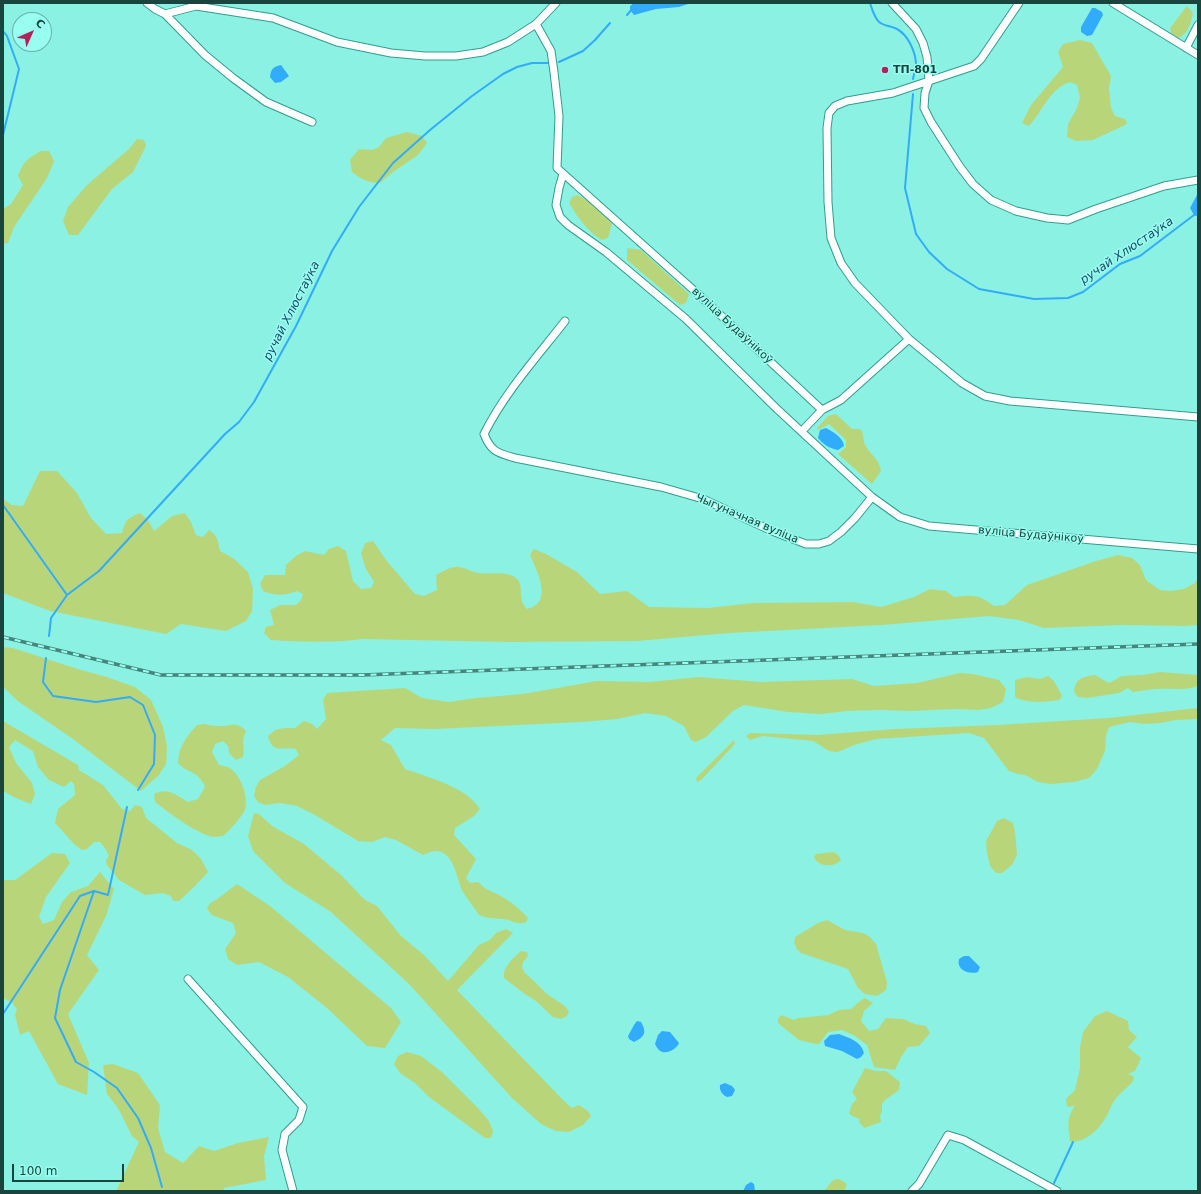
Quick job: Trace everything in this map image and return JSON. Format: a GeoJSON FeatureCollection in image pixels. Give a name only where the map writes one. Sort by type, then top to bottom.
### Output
{"type":"FeatureCollection","features":[{"type":"Feature","properties":{"kind":"street"},"geometry":{"type":"LineString","coordinates":[[147,3],[165,14],[205,55],[266,102],[312,122]]}},
{"type":"Feature","properties":{"kind":"street"},"geometry":{"type":"LineString","coordinates":[[165,14],[196,6],[273,18],[337,42],[391,53],[425,56],[456,56],[483,52],[508,42],[536,24],[556,3]]}},
{"type":"Feature","properties":{"kind":"street"},"geometry":{"type":"LineString","coordinates":[[892,3],[916,29],[923,43],[927,57],[929,81],[925,94],[924,108],[931,122],[960,167],[973,184],[991,200],[1016,211],[1047,218],[1068,220],[1164,186],[1198,180]]}},
{"type":"Feature","properties":{"kind":"street"},"geometry":{"type":"LineString","coordinates":[[1019,3],[981,59],[974,66],[892,93],[838,104],[829,113],[827,128],[828,202],[831,238],[841,263],[855,283],[909,339],[952,376],[985,396],[1010,401],[1198,417]]}},
{"type":"Feature","properties":{"kind":"street"},"geometry":{"type":"LineString","coordinates":[[1113,3],[1198,55]]}},
{"type":"Feature","properties":{"kind":"street","name":"вуліца Будаўнікоў"},"geometry":{"type":"LineString","coordinates":[[536,24],[551,51],[559,116],[557,168],[698,294],[822,410]]}},
{"type":"Feature","properties":{"kind":"street"},"geometry":{"type":"LineString","coordinates":[[1186,48],[1198,25]]}},
{"type":"Feature","properties":{"kind":"street"},"geometry":{"type":"LineString","coordinates":[[563,174],[556,205],[560,217],[568,225],[606,252],[686,319],[776,408],[872,497]]}},
{"type":"Feature","properties":{"kind":"street","name":"Чыгуначная вуліца"},"geometry":{"type":"LineString","coordinates":[[565,321],[502,402],[487,428],[484,434],[488,444],[498,453],[515,458],[661,487],[703,499],[772,531],[806,544],[819,544],[829,541],[841,532],[855,518],[872,497]]}},
{"type":"Feature","properties":{"kind":"street"},"geometry":{"type":"LineString","coordinates":[[802,431],[822,410],[841,400],[909,339]]}},
{"type":"Feature","properties":{"kind":"street","name":"вуліца Будаўнікоў"},"geometry":{"type":"LineString","coordinates":[[872,497],[900,517],[929,526],[1198,549]]}},
{"type":"Feature","properties":{"kind":"street"},"geometry":{"type":"LineString","coordinates":[[188,979],[303,1107],[299,1120],[285,1134],[282,1150],[293,1191]]}},
{"type":"Feature","properties":{"kind":"street"},"geometry":{"type":"LineString","coordinates":[[912,1191],[919,1184],[948,1135],[964,1140],[1057,1191]]}},
{"type":"Feature","properties":{"kind":"green space"},"geometry":{"type":"Polygon","coordinates":[[[1187,6],[1193,13],[1191,21],[1187,31],[1178,38],[1171,33],[1170,28],[1187,6]]]}},
{"type":"Feature","properties":{"kind":"green space"},"geometry":{"type":"Polygon","coordinates":[[[1080,40],[1092,43],[1111,76],[1109,88],[1111,108],[1115,116],[1125,119],[1127,124],[1093,140],[1076,141],[1067,137],[1068,124],[1076,110],[1080,98],[1077,85],[1070,82],[1063,85],[1051,95],[1029,126],[1022,123],[1031,105],[1063,67],[1058,52],[1063,44],[1080,40]]]}},
{"type":"Feature","properties":{"kind":"green space"},"geometry":{"type":"Polygon","coordinates":[[[407,132],[422,136],[427,143],[418,155],[380,183],[365,180],[352,172],[350,160],[359,149],[372,150],[379,147],[386,138],[407,132]]]}},
{"type":"Feature","properties":{"kind":"green space"},"geometry":{"type":"Polygon","coordinates":[[[137,139],[144,140],[146,146],[133,172],[112,189],[78,235],[69,235],[63,221],[68,207],[87,185],[129,149],[137,139]]]}},
{"type":"Feature","properties":{"kind":"green space"},"geometry":{"type":"Polygon","coordinates":[[[41,151],[49,151],[54,161],[47,178],[14,227],[8,243],[3,244],[3,209],[11,204],[23,185],[18,176],[22,167],[29,158],[41,151]]]}},
{"type":"Feature","properties":{"kind":"green space"},"geometry":{"type":"Polygon","coordinates":[[[577,195],[591,202],[613,220],[608,238],[602,240],[587,228],[580,219],[569,203],[572,197],[577,195]]]}},
{"type":"Feature","properties":{"kind":"green space"},"geometry":{"type":"Polygon","coordinates":[[[627,248],[641,250],[689,294],[686,303],[680,305],[627,260],[627,248]]]}},
{"type":"Feature","properties":{"kind":"green space"},"geometry":{"type":"Polygon","coordinates":[[[836,414],[852,429],[860,429],[868,450],[878,462],[881,471],[872,484],[838,454],[846,447],[846,440],[829,424],[818,430],[817,428],[828,416],[836,414]]]}},
{"type":"Feature","properties":{"kind":"green space"},"geometry":{"type":"Polygon","coordinates":[[[40,471],[57,471],[77,493],[91,518],[106,534],[122,533],[124,525],[128,520],[140,513],[148,520],[154,531],[172,516],[185,513],[191,522],[196,535],[203,537],[209,530],[212,532],[217,539],[220,551],[233,558],[248,572],[253,589],[252,611],[246,621],[226,631],[181,624],[166,634],[50,611],[3,593],[3,499],[12,505],[23,506],[40,471]]]}},
{"type":"Feature","properties":{"kind":"green space"},"geometry":{"type":"Polygon","coordinates":[[[373,541],[386,560],[415,594],[424,596],[437,590],[436,575],[453,567],[458,567],[480,573],[504,574],[514,577],[520,583],[522,601],[527,609],[535,606],[540,600],[542,593],[539,578],[530,555],[534,549],[546,554],[577,572],[600,594],[627,591],[649,607],[708,608],[753,603],[853,602],[881,607],[914,597],[930,589],[946,591],[954,597],[980,597],[994,606],[1005,605],[1027,585],[1118,555],[1132,558],[1140,565],[1146,580],[1160,590],[1171,591],[1184,589],[1195,583],[1198,577],[1198,625],[1122,625],[1044,628],[1019,620],[989,616],[882,625],[729,633],[637,641],[509,642],[363,639],[329,642],[306,642],[271,640],[264,633],[266,627],[274,625],[270,610],[280,605],[296,605],[301,600],[303,594],[297,591],[284,595],[276,595],[263,591],[260,584],[265,575],[285,575],[286,565],[296,556],[305,551],[324,555],[329,549],[338,546],[346,551],[353,581],[361,589],[371,588],[374,582],[366,569],[361,554],[365,543],[373,541]]]}},
{"type":"Feature","properties":{"kind":"green space"},"geometry":{"type":"Polygon","coordinates":[[[3,647],[13,648],[135,687],[151,700],[163,727],[167,747],[166,764],[159,775],[141,791],[73,739],[19,702],[3,687],[3,647]]]}},
{"type":"Feature","properties":{"kind":"green space"},"geometry":{"type":"Polygon","coordinates":[[[1160,672],[1198,675],[1198,686],[1133,692],[1128,688],[1119,693],[1087,698],[1078,697],[1074,692],[1076,684],[1080,679],[1095,675],[1109,683],[1122,676],[1143,675],[1160,672]]]}},
{"type":"Feature","properties":{"kind":"green space"},"geometry":{"type":"Polygon","coordinates":[[[960,673],[973,674],[999,680],[1006,689],[1003,702],[991,708],[979,710],[881,710],[847,711],[822,714],[788,712],[744,705],[733,711],[706,737],[696,742],[691,740],[684,726],[666,716],[645,713],[617,719],[581,722],[435,729],[395,728],[381,740],[391,745],[405,769],[435,779],[456,789],[474,801],[480,809],[474,816],[455,828],[454,835],[476,859],[466,878],[470,883],[478,882],[485,888],[514,904],[528,918],[526,922],[523,923],[479,915],[463,892],[451,861],[442,852],[433,851],[423,855],[396,840],[385,837],[372,842],[358,841],[297,806],[280,803],[265,805],[258,802],[254,796],[256,787],[260,780],[285,766],[299,755],[296,749],[275,748],[272,746],[268,736],[275,730],[295,728],[304,721],[312,724],[317,729],[326,719],[323,700],[327,693],[405,688],[422,698],[449,702],[523,694],[597,681],[649,682],[699,677],[761,682],[852,679],[874,686],[917,683],[960,673]]]}},
{"type":"Feature","properties":{"kind":"green space"},"geometry":{"type":"Polygon","coordinates":[[[1048,676],[1054,681],[1062,696],[1059,700],[1031,702],[1015,697],[1015,680],[1027,677],[1040,679],[1048,676]]]}},
{"type":"Feature","properties":{"kind":"green space"},"geometry":{"type":"Polygon","coordinates":[[[1198,708],[1198,719],[1144,724],[1130,722],[1109,727],[1106,736],[1105,751],[1097,769],[1089,778],[1074,782],[1051,784],[1038,782],[1025,775],[1009,771],[984,738],[969,733],[876,739],[854,745],[838,752],[829,751],[813,741],[763,736],[750,740],[746,736],[750,733],[817,735],[895,729],[998,725],[1109,718],[1198,708]]]}},
{"type":"Feature","properties":{"kind":"green space"},"geometry":{"type":"Polygon","coordinates":[[[3,721],[78,765],[79,770],[103,785],[122,809],[130,811],[135,805],[142,807],[146,818],[177,843],[192,850],[201,859],[208,872],[179,901],[173,901],[171,896],[163,893],[145,895],[119,880],[107,865],[106,860],[109,856],[100,842],[94,842],[87,849],[82,850],[75,845],[55,823],[58,809],[75,795],[74,784],[71,781],[64,787],[49,780],[38,767],[33,751],[15,740],[9,747],[16,763],[32,783],[35,794],[31,804],[3,791],[3,721]]]}},
{"type":"Feature","properties":{"kind":"green space"},"geometry":{"type":"Polygon","coordinates":[[[204,724],[216,726],[236,725],[246,731],[243,739],[243,757],[236,760],[229,753],[228,746],[223,741],[215,744],[212,752],[219,765],[228,767],[240,779],[246,798],[244,812],[229,831],[223,836],[214,837],[200,832],[155,802],[154,794],[163,791],[171,792],[188,802],[198,799],[205,787],[196,775],[178,763],[178,757],[181,747],[190,733],[197,725],[204,724]]]}},
{"type":"Feature","properties":{"kind":"green space"},"geometry":{"type":"Polygon","coordinates":[[[734,740],[735,744],[701,780],[697,782],[696,778],[734,740]]]}},
{"type":"Feature","properties":{"kind":"green space"},"geometry":{"type":"Polygon","coordinates":[[[254,813],[259,814],[272,826],[304,844],[341,875],[365,900],[377,906],[401,936],[424,955],[448,981],[479,945],[490,940],[496,933],[506,929],[513,933],[457,990],[563,1100],[572,1108],[579,1105],[588,1111],[591,1116],[583,1125],[569,1132],[556,1131],[541,1124],[512,1098],[409,984],[331,912],[285,883],[253,851],[248,836],[254,813]]]}},
{"type":"Feature","properties":{"kind":"green space"},"geometry":{"type":"Polygon","coordinates":[[[1004,818],[1013,823],[1017,855],[1012,865],[1002,873],[996,873],[990,866],[986,841],[997,821],[1004,818]]]}},
{"type":"Feature","properties":{"kind":"green space"},"geometry":{"type":"Polygon","coordinates":[[[834,852],[841,860],[838,863],[830,865],[822,864],[819,863],[814,857],[816,854],[834,852]]]}},
{"type":"Feature","properties":{"kind":"green space"},"geometry":{"type":"Polygon","coordinates":[[[52,853],[65,854],[70,863],[46,897],[39,917],[43,924],[54,920],[62,902],[71,892],[88,886],[100,872],[114,889],[106,916],[87,955],[99,970],[68,1014],[89,1063],[87,1095],[58,1084],[29,1031],[20,1035],[15,1015],[17,1009],[11,1002],[3,998],[3,880],[15,880],[52,853]]]}},
{"type":"Feature","properties":{"kind":"green space"},"geometry":{"type":"Polygon","coordinates":[[[237,884],[270,906],[391,1008],[401,1022],[385,1048],[367,1046],[327,1008],[288,977],[259,962],[237,965],[228,959],[225,949],[236,933],[233,923],[212,915],[207,909],[210,903],[237,884]]]}},
{"type":"Feature","properties":{"kind":"green space"},"geometry":{"type":"Polygon","coordinates":[[[827,920],[845,930],[863,933],[870,937],[876,944],[887,982],[886,990],[877,996],[865,994],[858,988],[848,969],[801,953],[797,949],[794,943],[795,937],[818,923],[827,920]]]}},
{"type":"Feature","properties":{"kind":"green space"},"geometry":{"type":"Polygon","coordinates":[[[521,951],[527,952],[528,956],[523,962],[522,968],[525,973],[547,994],[565,1006],[569,1012],[567,1016],[561,1019],[553,1017],[536,1001],[504,978],[506,967],[521,951]]]}},
{"type":"Feature","properties":{"kind":"green space"},"geometry":{"type":"Polygon","coordinates":[[[865,998],[873,1003],[864,1011],[861,1021],[869,1031],[878,1029],[886,1018],[903,1019],[915,1024],[926,1026],[930,1033],[919,1046],[908,1047],[895,1070],[874,1067],[867,1045],[855,1036],[842,1030],[828,1032],[819,1044],[816,1044],[799,1040],[778,1023],[778,1019],[781,1015],[794,1020],[798,1018],[828,1015],[839,1010],[851,1009],[865,998]]]}},
{"type":"Feature","properties":{"kind":"green space"},"geometry":{"type":"Polygon","coordinates":[[[1107,1011],[1128,1021],[1129,1030],[1137,1037],[1128,1047],[1141,1058],[1135,1071],[1128,1074],[1133,1076],[1134,1080],[1114,1101],[1106,1117],[1098,1128],[1083,1139],[1070,1142],[1069,1119],[1075,1105],[1070,1107],[1067,1106],[1066,1099],[1075,1090],[1080,1068],[1080,1047],[1083,1032],[1095,1016],[1107,1011]]]}},
{"type":"Feature","properties":{"kind":"green space"},"geometry":{"type":"Polygon","coordinates":[[[407,1052],[421,1056],[442,1072],[477,1107],[489,1121],[493,1131],[491,1138],[485,1138],[429,1097],[415,1083],[400,1073],[394,1064],[398,1056],[407,1052]]]}},
{"type":"Feature","properties":{"kind":"green space"},"geometry":{"type":"Polygon","coordinates":[[[113,1064],[138,1073],[160,1105],[158,1128],[165,1152],[183,1163],[199,1146],[214,1151],[238,1143],[269,1137],[264,1156],[266,1180],[224,1188],[223,1191],[116,1191],[139,1142],[132,1136],[118,1108],[107,1094],[103,1065],[113,1064]]]}},
{"type":"Feature","properties":{"kind":"green space"},"geometry":{"type":"Polygon","coordinates":[[[865,1068],[876,1071],[886,1071],[900,1082],[899,1090],[882,1104],[880,1116],[881,1122],[864,1128],[859,1122],[860,1119],[849,1113],[852,1104],[857,1099],[852,1092],[865,1068]]]}},
{"type":"Feature","properties":{"kind":"green space"},"geometry":{"type":"Polygon","coordinates":[[[839,1179],[847,1184],[844,1191],[824,1191],[833,1180],[839,1179]]]}},
{"type":"Feature","properties":{"kind":"water"},"geometry":{"type":"Polygon","coordinates":[[[634,3],[691,3],[679,7],[656,9],[634,15],[630,10],[630,6],[634,3]]]}},
{"type":"Feature","properties":{"kind":"water"},"geometry":{"type":"Polygon","coordinates":[[[1092,8],[1102,12],[1103,15],[1092,35],[1087,36],[1081,32],[1081,27],[1092,8]]]}},
{"type":"Feature","properties":{"kind":"water"},"geometry":{"type":"Polygon","coordinates":[[[281,65],[289,76],[281,82],[275,83],[270,77],[271,72],[274,68],[281,65]]]}},
{"type":"Feature","properties":{"kind":"water"},"geometry":{"type":"Polygon","coordinates":[[[1198,193],[1198,216],[1194,215],[1190,208],[1198,193]]]}},
{"type":"Feature","properties":{"kind":"water"},"geometry":{"type":"Polygon","coordinates":[[[826,428],[840,437],[844,446],[838,450],[827,446],[818,438],[820,430],[826,428]]]}},
{"type":"Feature","properties":{"kind":"water"},"geometry":{"type":"Polygon","coordinates":[[[964,956],[969,956],[980,967],[978,972],[971,973],[961,969],[959,966],[959,959],[964,956]]]}},
{"type":"Feature","properties":{"kind":"water"},"geometry":{"type":"Polygon","coordinates":[[[637,1021],[641,1022],[644,1029],[644,1034],[641,1038],[634,1042],[629,1039],[628,1036],[637,1021]]]}},
{"type":"Feature","properties":{"kind":"water"},"geometry":{"type":"Polygon","coordinates":[[[662,1031],[670,1032],[679,1043],[676,1047],[667,1052],[662,1052],[655,1044],[658,1035],[662,1031]]]}},
{"type":"Feature","properties":{"kind":"water"},"geometry":{"type":"Polygon","coordinates":[[[839,1034],[854,1040],[860,1046],[864,1053],[861,1057],[857,1059],[842,1051],[825,1046],[824,1041],[830,1035],[839,1034]]]}},
{"type":"Feature","properties":{"kind":"water"},"geometry":{"type":"Polygon","coordinates":[[[725,1083],[732,1086],[735,1090],[732,1096],[727,1097],[721,1091],[720,1085],[725,1083]]]}},
{"type":"Feature","properties":{"kind":"water"},"geometry":{"type":"Polygon","coordinates":[[[751,1182],[754,1184],[755,1191],[743,1191],[746,1185],[751,1182]]]}},
{"type":"Feature","properties":{"kind":"waterway","name":"ручай Хлюстаўка"},"geometry":{"type":"LineString","coordinates":[[870,3],[874,15],[879,22],[897,29],[908,39],[914,53],[916,63],[913,79]]}},
{"type":"Feature","properties":{"kind":"waterway","name":"ручай Хлюстаўка"},"geometry":{"type":"LineString","coordinates":[[627,15],[632,9]]}},
{"type":"Feature","properties":{"kind":"waterway","name":"ручай Хлюстаўка"},"geometry":{"type":"LineString","coordinates":[[559,62],[583,51],[610,23]]}},
{"type":"Feature","properties":{"kind":"waterway"},"geometry":{"type":"LineString","coordinates":[[3,31],[7,36],[19,69],[3,135]]}},
{"type":"Feature","properties":{"kind":"waterway","name":"ручай Хлюстаўка"},"geometry":{"type":"LineString","coordinates":[[67,595],[99,571],[225,434],[239,422],[254,402],[296,326],[332,251],[359,207],[393,163],[430,130],[472,96],[503,74],[517,67],[532,63],[549,63]]}},
{"type":"Feature","properties":{"kind":"waterway","name":"ручай Хлюстаўка"},"geometry":{"type":"LineString","coordinates":[[913,94],[905,188],[916,234],[929,252],[947,269],[979,289],[1034,299],[1068,298],[1083,292],[1120,264],[1140,256],[1194,215],[1198,214]]}},
{"type":"Feature","properties":{"kind":"waterway"},"geometry":{"type":"LineString","coordinates":[[3,505],[67,595],[51,618],[49,636]]}},
{"type":"Feature","properties":{"kind":"waterway"},"geometry":{"type":"LineString","coordinates":[[46,658],[43,682],[53,696],[96,702],[130,697],[143,705],[155,735],[154,764],[138,790]]}},
{"type":"Feature","properties":{"kind":"waterway"},"geometry":{"type":"LineString","coordinates":[[3,1014],[80,896],[94,891],[108,895],[127,807]]}},
{"type":"Feature","properties":{"kind":"waterway"},"geometry":{"type":"LineString","coordinates":[[94,891],[60,990],[55,1018],[76,1062],[117,1088],[138,1118],[151,1148],[162,1187]]}},
{"type":"Feature","properties":{"kind":"waterway"},"geometry":{"type":"LineString","coordinates":[[1054,1183],[1073,1142]]}},
{"type":"Feature","properties":{"kind":"railway"},"geometry":{"type":"LineString","coordinates":[[3,637],[161,675],[362,675],[1198,644]]}},
{"type":"Feature","properties":{"kind":"place","name":"ТП-801"},"geometry":{"type":"Point","coordinates":[885,70]}}]}
